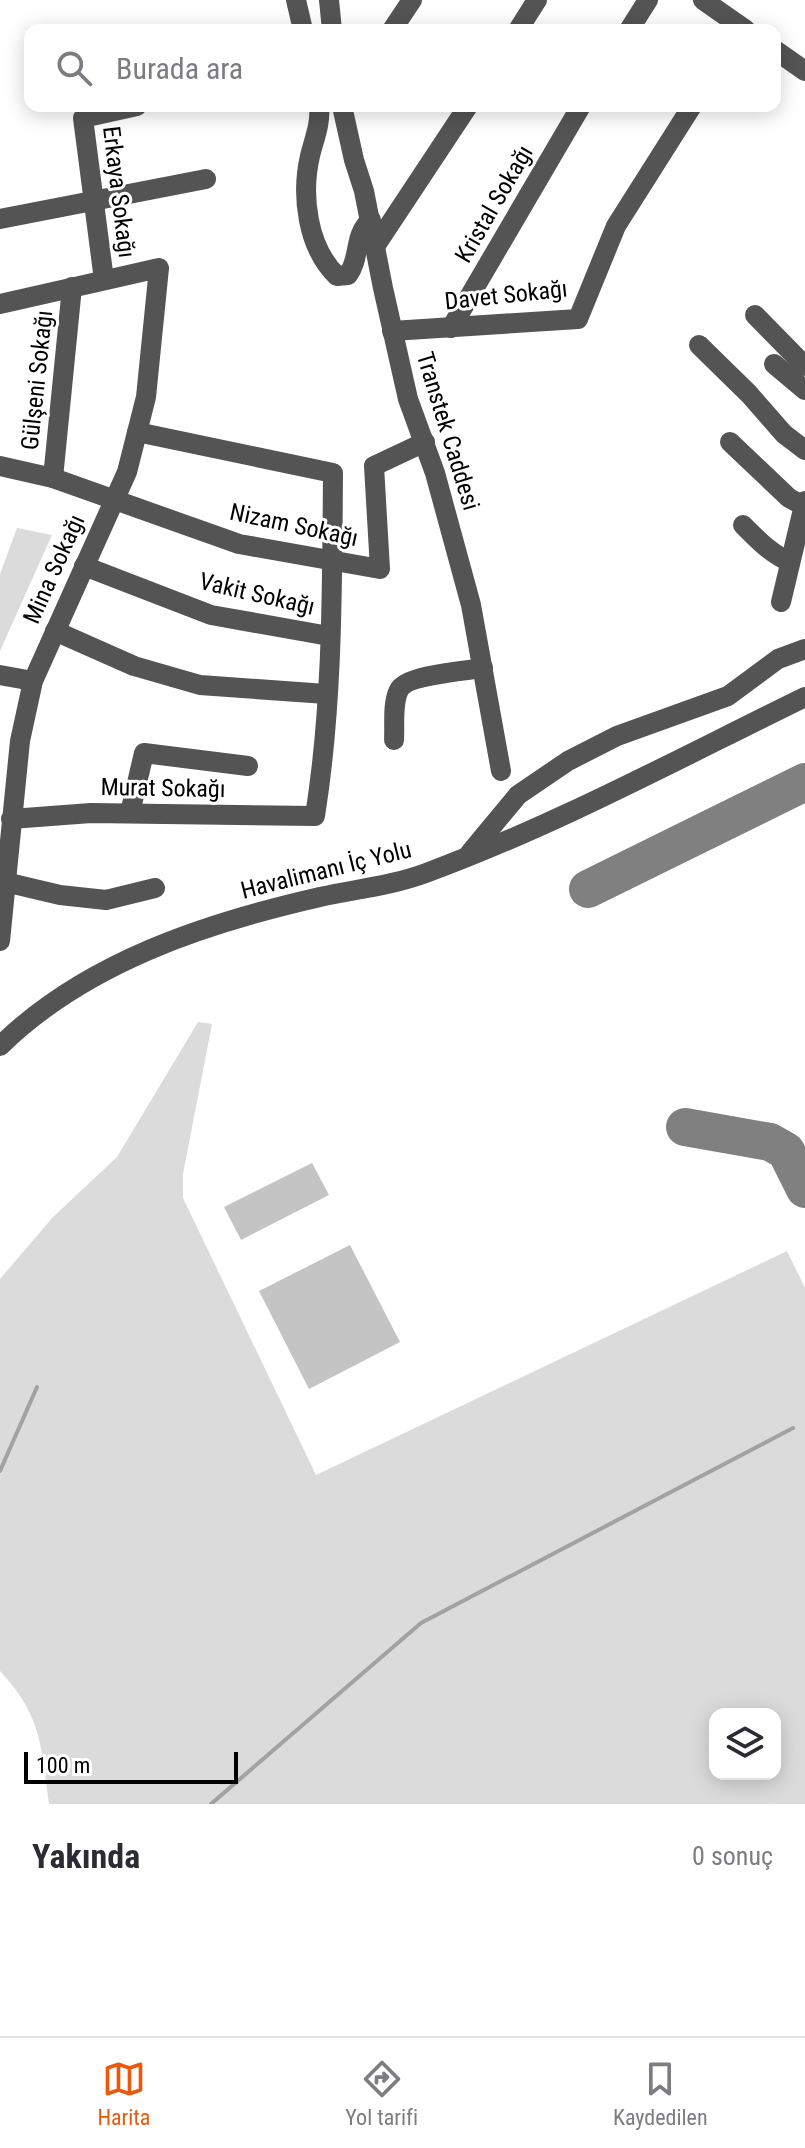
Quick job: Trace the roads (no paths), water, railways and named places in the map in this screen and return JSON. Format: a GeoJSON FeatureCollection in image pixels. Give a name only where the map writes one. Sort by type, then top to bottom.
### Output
{"type":"FeatureCollection","features":[{"type":"Feature","properties":{"kind":"street"},"geometry":{"type":"LineString","coordinates":[[296,0],[302,24]]}},
{"type":"Feature","properties":{"kind":"street"},"geometry":{"type":"LineString","coordinates":[[329,0],[331,24]]}},
{"type":"Feature","properties":{"kind":"street"},"geometry":{"type":"LineString","coordinates":[[396,24],[412,0]]}},
{"type":"Feature","properties":{"kind":"street"},"geometry":{"type":"LineString","coordinates":[[522,24],[537,0]]}},
{"type":"Feature","properties":{"kind":"street"},"geometry":{"type":"LineString","coordinates":[[633,24],[648,0]]}},
{"type":"Feature","properties":{"kind":"street"},"geometry":{"type":"LineString","coordinates":[[703,0],[736,24]]}},
{"type":"Feature","properties":{"kind":"street"},"geometry":{"type":"LineString","coordinates":[[781,54],[805,71]]}},
{"type":"Feature","properties":{"kind":"street","name":"Erkaya Sokağı"},"geometry":{"type":"LineString","coordinates":[[104,280],[83,118],[110,112]]}},
{"type":"Feature","properties":{"kind":"street"},"geometry":{"type":"LineString","coordinates":[[319,112],[308,166],[307,211],[313,236],[334,274],[345,276],[354,266],[361,231],[371,220]]}},
{"type":"Feature","properties":{"kind":"street","name":"Transtek Caddesi"},"geometry":{"type":"LineString","coordinates":[[344,112],[371,220],[408,399],[435,473],[471,605],[501,771]]}},
{"type":"Feature","properties":{"kind":"street"},"geometry":{"type":"LineString","coordinates":[[376,245],[464,112]]}},
{"type":"Feature","properties":{"kind":"street","name":"Kristal Sokağı"},"geometry":{"type":"LineString","coordinates":[[451,328],[577,112]]}},
{"type":"Feature","properties":{"kind":"street","name":"Davet Sokağı"},"geometry":{"type":"LineString","coordinates":[[392,331],[578,319],[616,226],[688,112]]}},
{"type":"Feature","properties":{"kind":"street"},"geometry":{"type":"LineString","coordinates":[[0,219],[206,179]]}},
{"type":"Feature","properties":{"kind":"street","name":"Mina Sokağı"},"geometry":{"type":"LineString","coordinates":[[0,941],[5,882],[4,841],[11,819],[20,741],[33,681],[127,472],[146,397],[159,268],[104,280]]}},
{"type":"Feature","properties":{"kind":"street"},"geometry":{"type":"LineString","coordinates":[[0,304],[104,280]]}},
{"type":"Feature","properties":{"kind":"street","name":"Gülşeni Sokağı"},"geometry":{"type":"LineString","coordinates":[[53,478],[72,287]]}},
{"type":"Feature","properties":{"kind":"street"},"geometry":{"type":"LineString","coordinates":[[755,315],[805,366]]}},
{"type":"Feature","properties":{"kind":"street"},"geometry":{"type":"LineString","coordinates":[[699,345],[784,434],[805,450]]}},
{"type":"Feature","properties":{"kind":"street"},"geometry":{"type":"LineString","coordinates":[[774,364],[805,390]]}},
{"type":"Feature","properties":{"kind":"street"},"geometry":{"type":"LineString","coordinates":[[55,631],[134,666],[200,685],[326,694],[333,473],[137,432]]}},
{"type":"Feature","properties":{"kind":"street","name":"Nizam Sokağı"},"geometry":{"type":"LineString","coordinates":[[0,466],[53,478],[115,498],[239,544],[380,569],[374,466],[425,442]]}},
{"type":"Feature","properties":{"kind":"street"},"geometry":{"type":"LineString","coordinates":[[730,442],[789,498],[804,503],[781,602]]}},
{"type":"Feature","properties":{"kind":"street"},"geometry":{"type":"LineString","coordinates":[[743,525],[769,550],[790,562]]}},
{"type":"Feature","properties":{"kind":"street","name":"Vakit Sokağı"},"geometry":{"type":"LineString","coordinates":[[84,566],[211,615],[329,636]]}},
{"type":"Feature","properties":{"kind":"street"},"geometry":{"type":"LineString","coordinates":[[466,858],[518,795],[568,761],[617,736],[728,696],[778,659],[805,649]]}},
{"type":"Feature","properties":{"kind":"street"},"geometry":{"type":"LineString","coordinates":[[394,740],[398,692],[403,685],[414,679],[483,668]]}},
{"type":"Feature","properties":{"kind":"street"},"geometry":{"type":"LineString","coordinates":[[0,675],[33,681]]}},
{"type":"Feature","properties":{"kind":"street","name":"Murat Sokağı"},"geometry":{"type":"LineString","coordinates":[[11,819],[91,813],[315,816],[322,771],[326,694]]}},
{"type":"Feature","properties":{"kind":"street","name":"Havalimanı İç Yolu"},"geometry":{"type":"LineString","coordinates":[[0,1046],[33,1018],[97,976],[186,934],[320,897],[398,883],[466,858],[805,697]]}},
{"type":"Feature","properties":{"kind":"street"},"geometry":{"type":"LineString","coordinates":[[130,813],[144,753],[248,766]]}},
{"type":"Feature","properties":{"kind":"street"},"geometry":{"type":"LineString","coordinates":[[5,882],[60,895],[106,900],[155,888]]}},
{"type":"Feature","properties":{"kind":"waterway"},"geometry":{"type":"LineString","coordinates":[[0,1471],[37,1387]]}},
{"type":"Feature","properties":{"kind":"waterway"},"geometry":{"type":"LineString","coordinates":[[211,1804],[421,1623],[793,1428]]}}]}
